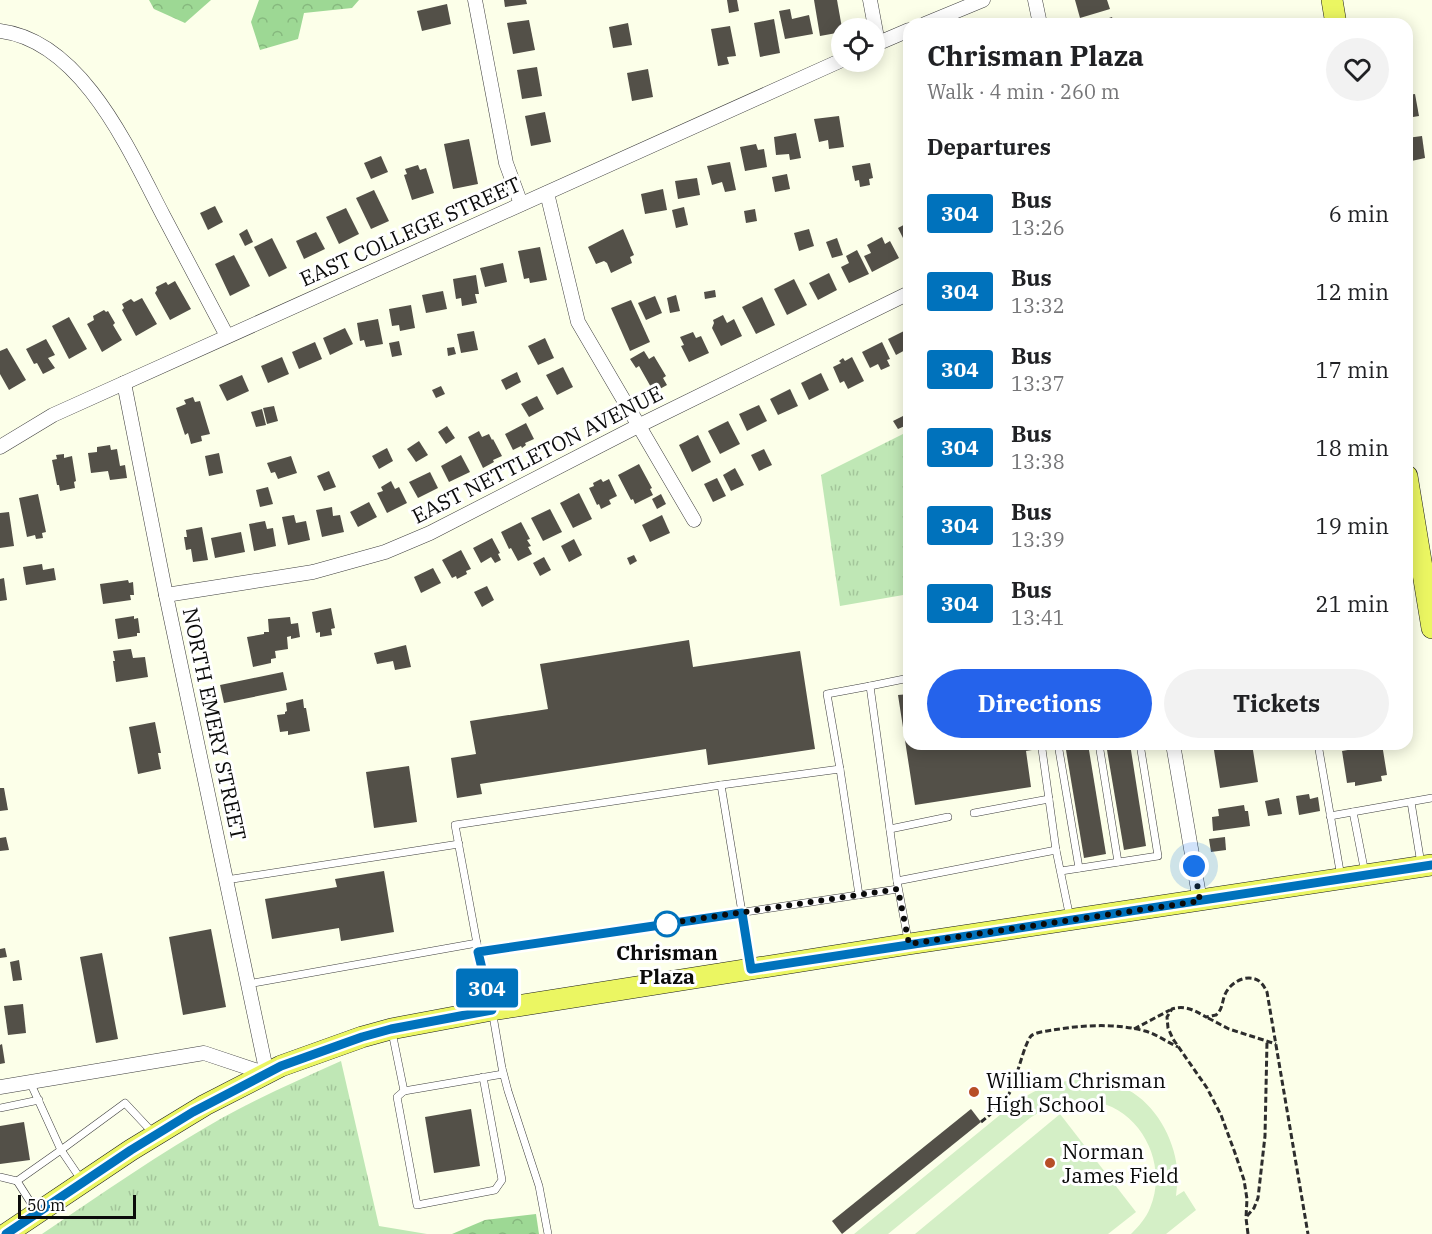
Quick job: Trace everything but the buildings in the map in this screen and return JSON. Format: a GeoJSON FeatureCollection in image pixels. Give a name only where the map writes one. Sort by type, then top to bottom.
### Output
{"type":"FeatureCollection","features":[{"type":"Feature","properties":{"kind":"main road"},"geometry":{"type":"LineString","coordinates":[[1332,0],[1335,18]]}},
{"type":"Feature","properties":{"kind":"main road"},"geometry":{"type":"LineString","coordinates":[[1413,495],[1424,529],[1432,628]]}},
{"type":"Feature","properties":{"kind":"main road"},"geometry":{"type":"LineString","coordinates":[[6,1234],[131,1150],[205,1105],[281,1066],[391,1029],[492,1010],[909,944],[1427,866]]}},
{"type":"Feature","properties":{"kind":"street"},"geometry":{"type":"LineString","coordinates":[[475,0],[506,163],[521,204]]}},
{"type":"Feature","properties":{"kind":"street"},"geometry":{"type":"LineString","coordinates":[[870,0],[872,18]]}},
{"type":"Feature","properties":{"kind":"street"},"geometry":{"type":"LineString","coordinates":[[939,18],[982,0]]}},
{"type":"Feature","properties":{"kind":"street"},"geometry":{"type":"LineString","coordinates":[[1035,0],[1039,18]]}},
{"type":"Feature","properties":{"kind":"street"},"geometry":{"type":"LineString","coordinates":[[0,31],[32,40],[52,52],[88,87],[117,128],[227,336]]}},
{"type":"Feature","properties":{"kind":"street"},"geometry":{"type":"LineString","coordinates":[[885,40],[903,33]]}},
{"type":"Feature","properties":{"kind":"street","name":"EAST COLLEGE STREET"},"geometry":{"type":"LineString","coordinates":[[2,442],[53,415],[831,65]]}},
{"type":"Feature","properties":{"kind":"street"},"geometry":{"type":"LineString","coordinates":[[547,193],[578,322],[693,520]]}},
{"type":"Feature","properties":{"kind":"street","name":"EAST NETTLETON AVENUE"},"geometry":{"type":"LineString","coordinates":[[166,595],[313,572],[385,552],[430,532],[638,426],[903,296]]}},
{"type":"Feature","properties":{"kind":"street","name":"NORTH EMERY STREET"},"geometry":{"type":"LineString","coordinates":[[124,383],[166,595],[267,1074]]}},
{"type":"Feature","properties":{"kind":"street"},"geometry":{"type":"LineString","coordinates":[[1174,750],[1200,901]]}},
{"type":"Feature","properties":{"kind":"street"},"geometry":{"type":"LineString","coordinates":[[0,1087],[204,1053],[267,1074]]}},
{"type":"Feature","properties":{"kind":"lane"},"geometry":{"type":"LineString","coordinates":[[859,895],[827,694],[903,679]]}},
{"type":"Feature","properties":{"kind":"lane"},"geometry":{"type":"LineString","coordinates":[[870,686],[898,885],[909,944]]}},
{"type":"Feature","properties":{"kind":"lane"},"geometry":{"type":"LineString","coordinates":[[1042,750],[1056,850],[1071,920]]}},
{"type":"Feature","properties":{"kind":"lane"},"geometry":{"type":"LineString","coordinates":[[1060,750],[1079,868]]}},
{"type":"Feature","properties":{"kind":"lane"},"geometry":{"type":"LineString","coordinates":[[1100,750],[1118,862]]}},
{"type":"Feature","properties":{"kind":"lane"},"geometry":{"type":"LineString","coordinates":[[1061,871],[1158,856],[1141,750]]}},
{"type":"Feature","properties":{"kind":"lane"},"geometry":{"type":"LineString","coordinates":[[1319,750],[1341,879]]}},
{"type":"Feature","properties":{"kind":"lane"},"geometry":{"type":"LineString","coordinates":[[548,1234],[539,1186],[503,1074],[455,825],[840,769]]}},
{"type":"Feature","properties":{"kind":"lane"},"geometry":{"type":"LineString","coordinates":[[721,785],[751,969]]}},
{"type":"Feature","properties":{"kind":"lane"},"geometry":{"type":"LineString","coordinates":[[1330,816],[1432,798]]}},
{"type":"Feature","properties":{"kind":"lane"},"geometry":{"type":"LineString","coordinates":[[974,813],[1049,800]]}},
{"type":"Feature","properties":{"kind":"lane"},"geometry":{"type":"LineString","coordinates":[[1411,802],[1427,866]]}},
{"type":"Feature","properties":{"kind":"lane"},"geometry":{"type":"LineString","coordinates":[[1353,812],[1366,875]]}},
{"type":"Feature","properties":{"kind":"lane"},"geometry":{"type":"LineString","coordinates":[[890,828],[948,818]]}},
{"type":"Feature","properties":{"kind":"lane"},"geometry":{"type":"LineString","coordinates":[[226,880],[459,844]]}},
{"type":"Feature","properties":{"kind":"lane"},"geometry":{"type":"LineString","coordinates":[[478,952],[859,895],[1056,850]]}},
{"type":"Feature","properties":{"kind":"lane"},"geometry":{"type":"LineString","coordinates":[[248,984],[477,942]]}},
{"type":"Feature","properties":{"kind":"lane"},"geometry":{"type":"LineString","coordinates":[[391,1029],[405,1091]]}},
{"type":"Feature","properties":{"kind":"lane"},"geometry":{"type":"LineString","coordinates":[[483,1077],[501,1180],[495,1190],[417,1204],[396,1097],[405,1091],[483,1077],[503,1074]]}},
{"type":"Feature","properties":{"kind":"lane"},"geometry":{"type":"LineString","coordinates":[[30,1082],[61,1150],[83,1182]]}},
{"type":"Feature","properties":{"kind":"lane"},"geometry":{"type":"LineString","coordinates":[[0,1108],[39,1100]]}},
{"type":"Feature","properties":{"kind":"lane"},"geometry":{"type":"LineString","coordinates":[[17,1181],[125,1103],[156,1136]]}},
{"type":"Feature","properties":{"kind":"lane"},"geometry":{"type":"LineString","coordinates":[[0,1177],[17,1181],[37,1213]]}},
{"type":"Feature","properties":{"kind":"path"},"geometry":{"type":"LineString","coordinates":[[1206,1017],[1215,1015],[1222,1007],[1224,995],[1241,979],[1252,978],[1262,983],[1267,992],[1308,1234]]}},
{"type":"Feature","properties":{"kind":"path"},"geometry":{"type":"LineString","coordinates":[[1134,1029],[1180,1007],[1191,1009],[1228,1029],[1276,1044]]}},
{"type":"Feature","properties":{"kind":"path"},"geometry":{"type":"LineString","coordinates":[[1172,1009],[1167,1017],[1168,1028],[1173,1039],[1207,1088],[1221,1115],[1244,1180],[1248,1234]]}},
{"type":"Feature","properties":{"kind":"path"},"geometry":{"type":"LineString","coordinates":[[981,1122],[1003,1103],[1010,1091],[1031,1036],[1074,1026],[1097,1025],[1147,1032],[1180,1048]]}},
{"type":"Feature","properties":{"kind":"path"},"geometry":{"type":"LineString","coordinates":[[1246,1218],[1254,1208],[1257,1198],[1265,1136],[1267,1042]]}},
{"type":"Feature","properties":{"kind":"green space"},"geometry":{"type":"Polygon","coordinates":[[[149,0],[211,0],[185,23],[154,9],[149,0]]]}},
{"type":"Feature","properties":{"kind":"green space"},"geometry":{"type":"Polygon","coordinates":[[[259,0],[359,0],[352,8],[304,13],[298,39],[260,50],[251,22],[259,0]]]}},
{"type":"Feature","properties":{"kind":"green space"},"geometry":{"type":"Polygon","coordinates":[[[903,434],[903,595],[840,606],[821,475],[903,434]]]}},
{"type":"Feature","properties":{"kind":"green space"},"geometry":{"type":"Polygon","coordinates":[[[341,1061],[379,1226],[427,1234],[42,1234],[199,1131],[266,1095],[341,1061]]]}},
{"type":"Feature","properties":{"kind":"green space"},"geometry":{"type":"Polygon","coordinates":[[[1088,1079],[1128,1090],[1147,1104],[1162,1123],[1175,1157],[1176,1196],[1184,1191],[1196,1210],[1166,1234],[1131,1234],[1150,1208],[1155,1191],[1156,1173],[1153,1156],[1146,1140],[1124,1114],[1109,1106],[1084,1100],[1060,1104],[1030,1118],[888,1234],[854,1234],[1017,1102],[1053,1084],[1088,1079]]]}},
{"type":"Feature","properties":{"kind":"green space","name":"Norman James Field"},"geometry":{"type":"Polygon","coordinates":[[[1060,1114],[1136,1212],[1108,1234],[915,1234],[1060,1114]]]}},
{"type":"Feature","properties":{"kind":"green space"},"geometry":{"type":"Polygon","coordinates":[[[536,1214],[539,1234],[452,1234],[485,1220],[536,1214]]]}},
{"type":"Feature","properties":{"kind":"bus line","name":"304"},"geometry":{"type":"LineString","coordinates":[[6,1234],[131,1150],[193,1112],[281,1066],[391,1029],[492,1010],[478,952],[742,913],[751,969],[1432,865]]}},
{"type":"Feature","properties":{"kind":"place","name":"Chrisman Plaza"},"geometry":{"type":"Point","coordinates":[667,924]}},
{"type":"Feature","properties":{"kind":"place","name":"William Chrisman High School"},"geometry":{"type":"Point","coordinates":[974,1092]}},
{"type":"Feature","properties":{"kind":"place","name":"Norman James Field"},"geometry":{"type":"Point","coordinates":[1050,1163]}},
{"type":"Feature","properties":{"kind":"route"},"geometry":{"type":"LineString","coordinates":[[667,924],[664,924],[898,889],[909,944],[1200,901],[1194,866]]}}]}
